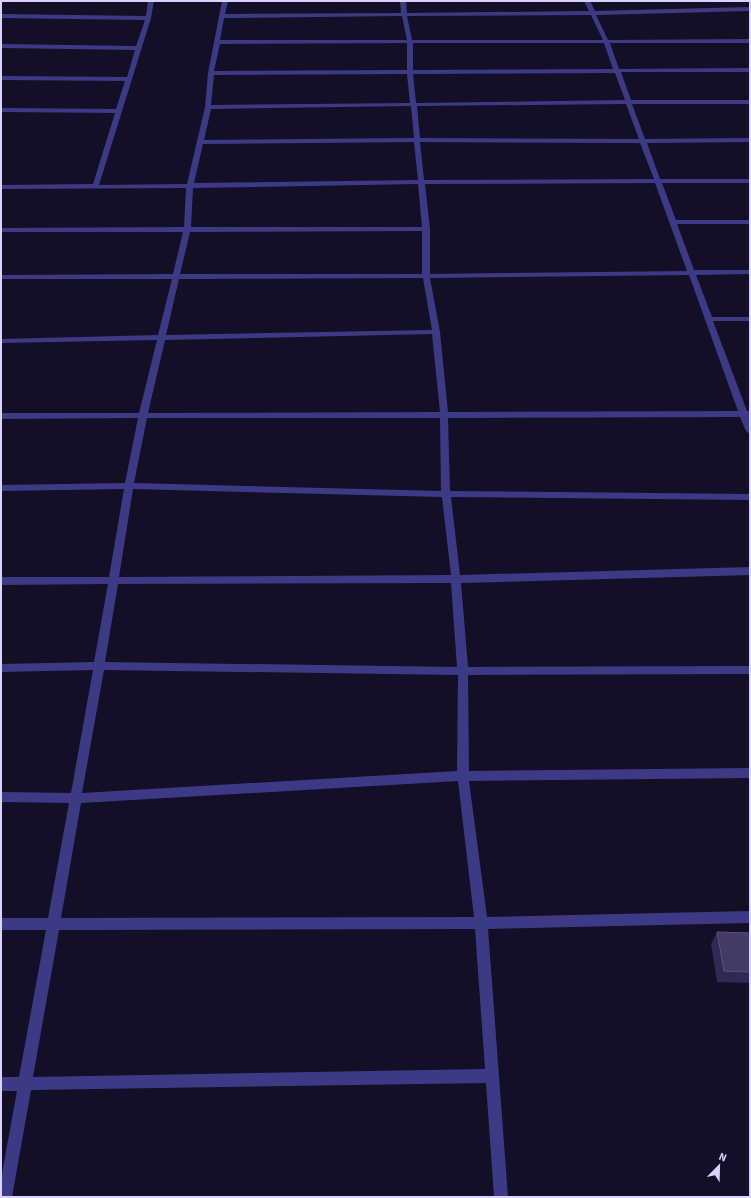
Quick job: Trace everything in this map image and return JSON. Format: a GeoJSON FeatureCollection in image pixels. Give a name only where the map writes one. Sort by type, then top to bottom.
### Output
{"type":"FeatureCollection","features":[{"type":"Feature","properties":{"kind":"street"},"geometry":{"type":"LineString","coordinates":[[96,186],[148,18],[151,1]]}},
{"type":"Feature","properties":{"kind":"street"},"geometry":{"type":"LineString","coordinates":[[5,1197],[76,798],[129,486],[143,415],[187,231],[190,185],[208,107],[211,73],[225,1]]}},
{"type":"Feature","properties":{"kind":"street"},"geometry":{"type":"LineString","coordinates":[[403,1],[404,15],[410,43],[410,72],[426,228],[426,276],[436,332],[444,414],[446,494],[456,579],[463,671],[463,776],[481,923],[501,1197]]}},
{"type":"Feature","properties":{"kind":"street"},"geometry":{"type":"LineString","coordinates":[[587,1],[606,41],[709,319],[747,414],[750,431]]}},
{"type":"Feature","properties":{"kind":"street"},"geometry":{"type":"LineString","coordinates":[[223,16],[593,13],[750,9]]}},
{"type":"Feature","properties":{"kind":"street"},"geometry":{"type":"LineString","coordinates":[[1,16],[148,18]]}},
{"type":"Feature","properties":{"kind":"street"},"geometry":{"type":"LineString","coordinates":[[217,42],[410,43],[750,41]]}},
{"type":"Feature","properties":{"kind":"street"},"geometry":{"type":"LineString","coordinates":[[1,46],[139,48]]}},
{"type":"Feature","properties":{"kind":"street"},"geometry":{"type":"LineString","coordinates":[[211,73],[750,70]]}},
{"type":"Feature","properties":{"kind":"street"},"geometry":{"type":"LineString","coordinates":[[1,78],[129,79]]}},
{"type":"Feature","properties":{"kind":"street"},"geometry":{"type":"LineString","coordinates":[[208,107],[750,102]]}},
{"type":"Feature","properties":{"kind":"street"},"geometry":{"type":"LineString","coordinates":[[1,110],[120,111]]}},
{"type":"Feature","properties":{"kind":"street"},"geometry":{"type":"LineString","coordinates":[[201,142],[416,140],[750,140]]}},
{"type":"Feature","properties":{"kind":"street"},"geometry":{"type":"LineString","coordinates":[[1,187],[421,182],[750,181]]}},
{"type":"Feature","properties":{"kind":"street"},"geometry":{"type":"LineString","coordinates":[[673,222],[750,222]]}},
{"type":"Feature","properties":{"kind":"street"},"geometry":{"type":"LineString","coordinates":[[1,230],[187,231],[426,228]]}},
{"type":"Feature","properties":{"kind":"street"},"geometry":{"type":"LineString","coordinates":[[1,277],[426,276],[750,272]]}},
{"type":"Feature","properties":{"kind":"street"},"geometry":{"type":"LineString","coordinates":[[709,319],[750,319]]}},
{"type":"Feature","properties":{"kind":"street"},"geometry":{"type":"LineString","coordinates":[[1,341],[436,332]]}},
{"type":"Feature","properties":{"kind":"street"},"geometry":{"type":"LineString","coordinates":[[1,416],[747,414]]}},
{"type":"Feature","properties":{"kind":"street"},"geometry":{"type":"LineString","coordinates":[[1,488],[129,486],[446,494],[750,497]]}},
{"type":"Feature","properties":{"kind":"street"},"geometry":{"type":"LineString","coordinates":[[1,581],[456,579],[750,571]]}},
{"type":"Feature","properties":{"kind":"street"},"geometry":{"type":"LineString","coordinates":[[1,668],[99,666],[463,671],[750,670]]}},
{"type":"Feature","properties":{"kind":"street"},"geometry":{"type":"LineString","coordinates":[[1,797],[76,798],[463,776],[750,773]]}},
{"type":"Feature","properties":{"kind":"street"},"geometry":{"type":"LineString","coordinates":[[1,924],[481,923],[750,917]]}},
{"type":"Feature","properties":{"kind":"street"},"geometry":{"type":"LineString","coordinates":[[1,1084],[492,1076]]}},
{"type":"Feature","properties":{"kind":"building"},"geometry":{"type":"Polygon","coordinates":[[[717,932],[750,933],[750,972],[724,971],[717,932]]]}}]}
